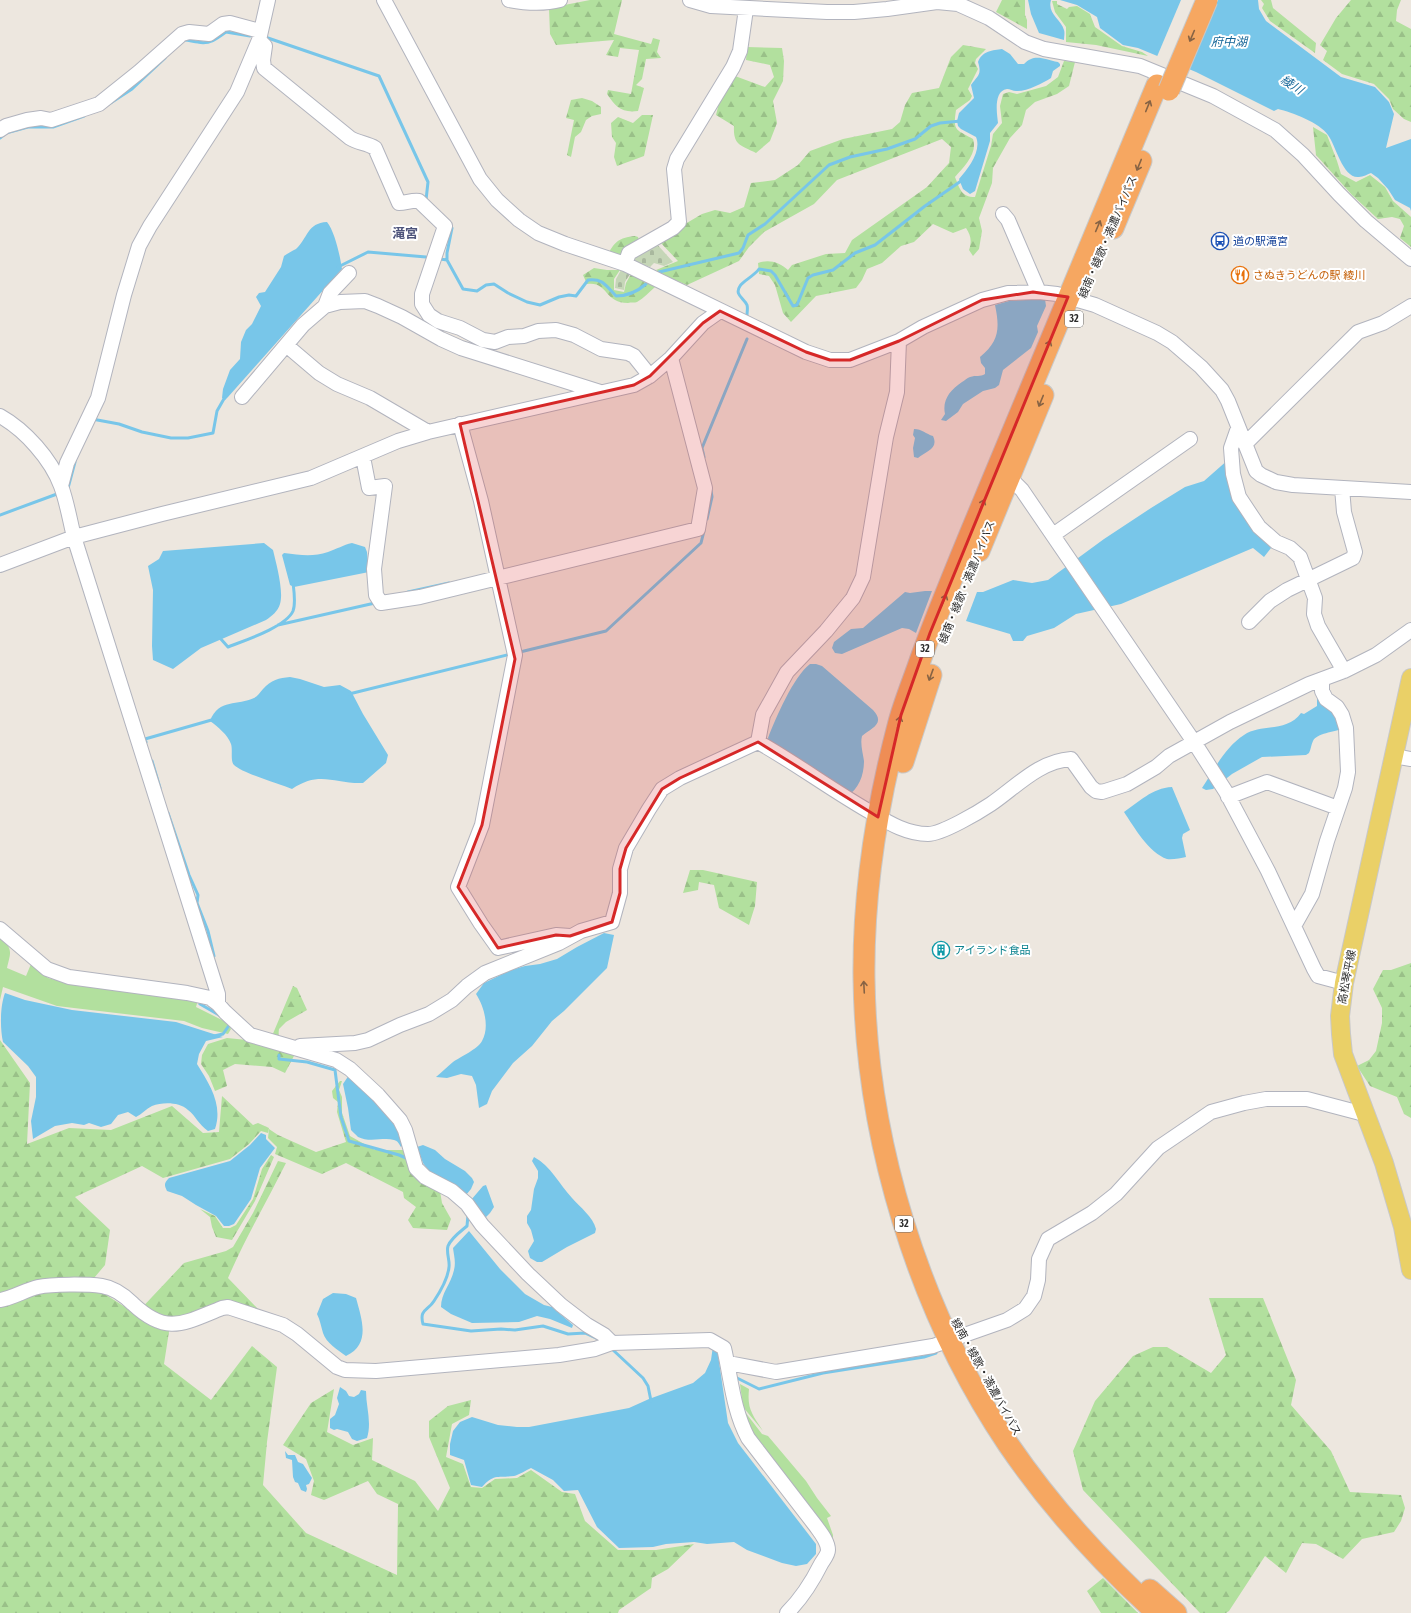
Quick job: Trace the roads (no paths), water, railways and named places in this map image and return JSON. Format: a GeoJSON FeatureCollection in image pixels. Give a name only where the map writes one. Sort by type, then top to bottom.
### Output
{"type":"FeatureCollection","features":[{"type":"Feature","properties":{"kind":"highway","name":"綾南・綾歌・満濃バイパス"},"geometry":{"type":"LineString","coordinates":[[1157,1613],[1111,1570],[1078,1534],[1040,1488],[996,1424],[956,1339],[919,1266],[899,1210],[889,1173],[874,1096],[868,1056],[864,972],[870,870],[884,820],[901,715],[930,633],[1003,474],[1163,87],[1192,0]]}},
{"type":"Feature","properties":{"kind":"highway","name":"綾南・綾歌・満濃バイパス"},"geometry":{"type":"LineString","coordinates":[[1163,87],[1207,0]]}},
{"type":"Feature","properties":{"kind":"highway","name":"綾南・綾歌・満濃バイパス"},"geometry":{"type":"LineString","coordinates":[[956,1339],[1022,1441],[1051,1480],[1093,1531],[1126,1566],[1176,1613]]}},
{"type":"Feature","properties":{"kind":"main road","name":"高松琴平線"},"geometry":{"type":"LineString","coordinates":[[1411,678],[1403,758],[1344,983],[1340,1016],[1340,1034],[1343,1054],[1364,1114],[1384,1163],[1403,1227],[1411,1270]]}},
{"type":"Feature","properties":{"kind":"street"},"geometry":{"type":"LineString","coordinates":[[61,486],[68,463],[98,398],[124,295],[139,246],[150,226],[237,92],[260,35],[268,0]]}},
{"type":"Feature","properties":{"kind":"street"},"geometry":{"type":"LineString","coordinates":[[384,0],[480,179],[497,200],[519,220],[538,233],[565,244],[625,264],[806,352],[830,360],[850,360],[899,341],[923,327],[982,300],[1008,293],[1039,292],[1057,294],[1075,299],[1095,305],[1157,333],[1172,342],[1201,367],[1222,390],[1228,401],[1256,471],[1268,479],[1293,485],[1411,492]]}},
{"type":"Feature","properties":{"kind":"street"},"geometry":{"type":"LineString","coordinates":[[509,0],[517,2],[542,2],[560,0]]}},
{"type":"Feature","properties":{"kind":"street"},"geometry":{"type":"LineString","coordinates":[[690,0],[711,6],[854,12],[937,2],[958,4],[989,18],[1025,42],[1044,49],[1140,66],[1214,96],[1275,130],[1303,155],[1366,221],[1411,259]]}},
{"type":"Feature","properties":{"kind":"street"},"geometry":{"type":"LineString","coordinates":[[625,264],[629,253],[673,228],[679,222],[674,169],[677,159],[733,67],[740,51],[738,6]]}},
{"type":"Feature","properties":{"kind":"street"},"geometry":{"type":"LineString","coordinates":[[0,130],[6,126],[28,120],[41,118],[51,120],[99,104],[139,72],[182,34],[190,32],[209,34],[223,24],[230,23],[260,35],[265,46],[263,60],[264,68],[350,138],[356,142],[369,145],[374,148],[399,202],[419,201],[444,226],[422,294],[422,304],[429,315],[438,321],[460,328],[473,336],[495,342],[508,337],[524,336],[538,331],[556,330],[574,336],[601,349],[628,353],[634,356],[650,376]]}},
{"type":"Feature","properties":{"kind":"street"},"geometry":{"type":"LineString","coordinates":[[1002,214],[1008,220],[1039,292]]}},
{"type":"Feature","properties":{"kind":"street"},"geometry":{"type":"LineString","coordinates":[[325,306],[330,294],[349,273]]}},
{"type":"Feature","properties":{"kind":"street"},"geometry":{"type":"LineString","coordinates":[[242,397],[303,325],[325,306],[340,302],[365,301],[402,317],[440,339],[461,348],[601,393]]}},
{"type":"Feature","properties":{"kind":"street"},"geometry":{"type":"LineString","coordinates":[[1244,444],[1358,332],[1383,323],[1411,306]]}},
{"type":"Feature","properties":{"kind":"street"},"geometry":{"type":"LineString","coordinates":[[0,565],[74,537],[311,478],[398,441],[428,432],[634,385],[650,376],[671,358],[703,323],[720,311]]}},
{"type":"Feature","properties":{"kind":"street"},"geometry":{"type":"LineString","coordinates":[[758,742],[764,715],[787,672],[826,631],[852,598],[863,577],[886,437],[897,392],[899,341]]}},
{"type":"Feature","properties":{"kind":"street"},"geometry":{"type":"LineString","coordinates":[[286,345],[319,373],[337,384],[370,398],[428,432]]}},
{"type":"Feature","properties":{"kind":"street"},"geometry":{"type":"LineString","coordinates":[[363,457],[369,488],[385,486],[374,569],[376,595],[381,603],[420,596],[698,529],[705,488],[671,358]]}},
{"type":"Feature","properties":{"kind":"street"},"geometry":{"type":"LineString","coordinates":[[0,416],[9,420],[33,442],[47,460],[61,486],[74,537],[218,994],[218,1004]]}},
{"type":"Feature","properties":{"kind":"street"},"geometry":{"type":"LineString","coordinates":[[460,424],[481,501],[515,659],[482,825],[458,887],[498,948],[556,935],[570,936]]}},
{"type":"Feature","properties":{"kind":"street"},"geometry":{"type":"LineString","coordinates":[[1238,428],[1231,448],[1232,474],[1239,497],[1259,527],[1276,542],[1290,548],[1300,557],[1315,598],[1314,614],[1318,626],[1344,671]]}},
{"type":"Feature","properties":{"kind":"street"},"geometry":{"type":"LineString","coordinates":[[1053,536],[1190,439]]}},
{"type":"Feature","properties":{"kind":"street"},"geometry":{"type":"LineString","coordinates":[[1003,474],[1022,490],[1194,742],[1227,794],[1268,871],[1318,976],[1344,983]]}},
{"type":"Feature","properties":{"kind":"street"},"geometry":{"type":"LineString","coordinates":[[1249,622],[1270,601],[1287,590],[1353,558],[1355,552],[1344,512],[1342,488]]}},
{"type":"Feature","properties":{"kind":"street"},"geometry":{"type":"LineString","coordinates":[[758,742],[779,754],[855,805],[902,830],[928,834],[941,831],[982,810],[1002,796],[1018,782],[1058,760],[1071,759],[1091,787],[1096,791],[1102,792],[1128,784],[1194,742],[1238,718],[1309,684],[1344,671],[1376,655],[1411,630]]}},
{"type":"Feature","properties":{"kind":"street"},"geometry":{"type":"LineString","coordinates":[[1294,926],[1312,894],[1345,788],[1348,772],[1346,728],[1342,715],[1337,707],[1326,699],[1322,691],[1322,680]]}},
{"type":"Feature","properties":{"kind":"street"},"geometry":{"type":"LineString","coordinates":[[291,1047],[355,1043],[368,1040],[400,1025],[429,1014],[452,1000],[467,986],[485,973],[559,943],[581,931],[612,922],[620,893],[620,869],[626,848],[649,808],[662,789],[680,778],[758,742]]}},
{"type":"Feature","properties":{"kind":"street"},"geometry":{"type":"LineString","coordinates":[[1227,794],[1267,782],[1338,808]]}},
{"type":"Feature","properties":{"kind":"street"},"geometry":{"type":"LineString","coordinates":[[0,929],[47,969],[69,977],[187,993],[210,998],[250,1035],[336,1060],[350,1069],[378,1095],[400,1120],[405,1130],[416,1168],[425,1177],[452,1191],[463,1201],[482,1225],[528,1274],[561,1305],[587,1325],[604,1335],[612,1343]]}},
{"type":"Feature","properties":{"kind":"street"},"geometry":{"type":"LineString","coordinates":[[729,1372],[776,1372],[934,1346],[1007,1320],[1026,1309],[1034,1296],[1038,1280],[1039,1259],[1048,1239],[1092,1213],[1116,1194],[1158,1148],[1211,1112],[1266,1099],[1307,1099],[1364,1114]]}},
{"type":"Feature","properties":{"kind":"street"},"geometry":{"type":"LineString","coordinates":[[0,1300],[43,1287],[55,1285],[101,1286],[114,1289],[145,1315],[167,1324],[177,1325],[228,1307],[283,1325],[297,1334],[337,1367],[345,1370],[376,1371],[559,1355],[595,1349],[612,1343],[710,1340],[724,1348],[741,1425],[748,1438],[815,1525],[827,1544],[828,1551],[810,1586],[787,1613]]}},
{"type":"Feature","properties":{"kind":"water"},"geometry":{"type":"Polygon","coordinates":[[[1028,0],[1051,0],[1051,9],[1064,30],[1064,40],[1039,33],[1031,14],[1028,0]]]}},
{"type":"Feature","properties":{"kind":"water","name":"府中湖"},"geometry":{"type":"Polygon","coordinates":[[[1060,0],[1258,0],[1259,9],[1266,21],[1341,77],[1375,87],[1389,102],[1394,114],[1386,148],[1411,139],[1411,211],[1410,208],[1395,200],[1388,189],[1371,173],[1359,177],[1353,176],[1349,173],[1340,161],[1328,135],[1319,126],[1298,115],[1284,110],[1278,109],[1274,111],[1196,72],[1138,48],[1123,45],[1100,28],[1097,17],[1077,5],[1060,0]]]}},
{"type":"Feature","properties":{"kind":"water"},"geometry":{"type":"Polygon","coordinates":[[[1002,49],[1010,54],[1018,64],[1024,64],[1032,59],[1040,58],[1058,62],[1060,66],[1053,71],[1051,78],[1039,85],[1020,91],[1007,89],[1000,94],[997,103],[998,123],[990,133],[990,141],[975,191],[970,194],[963,189],[959,179],[976,154],[977,142],[976,137],[958,126],[957,121],[959,113],[974,98],[971,85],[980,70],[978,62],[980,58],[985,53],[1002,49]]]}},
{"type":"Feature","properties":{"kind":"water"},"geometry":{"type":"Polygon","coordinates":[[[327,222],[335,238],[342,269],[225,400],[222,398],[223,389],[230,370],[240,359],[241,342],[246,330],[252,324],[261,306],[256,297],[259,293],[265,292],[281,267],[284,256],[300,245],[308,232],[315,225],[327,222]]]}},
{"type":"Feature","properties":{"kind":"water"},"geometry":{"type":"Polygon","coordinates":[[[1045,299],[1046,306],[1037,326],[1038,332],[1031,348],[1003,370],[999,385],[995,388],[983,391],[963,404],[958,412],[946,421],[941,420],[945,414],[944,409],[946,400],[954,388],[969,377],[985,374],[985,368],[981,363],[980,357],[991,346],[996,334],[997,321],[995,305],[1009,301],[1045,299]]]}},
{"type":"Feature","properties":{"kind":"water"},"geometry":{"type":"Polygon","coordinates":[[[914,429],[933,436],[934,440],[933,447],[918,458],[914,457],[914,429]]]}},
{"type":"Feature","properties":{"kind":"water"},"geometry":{"type":"Polygon","coordinates":[[[1229,459],[1251,524],[1271,548],[1264,557],[1253,548],[1121,604],[1076,614],[1054,628],[1027,636],[1023,641],[1013,641],[1010,634],[966,621],[977,592],[983,592],[1013,580],[1032,583],[1048,580],[1104,539],[1151,508],[1185,487],[1204,481],[1229,459]]]}},
{"type":"Feature","properties":{"kind":"water"},"geometry":{"type":"Polygon","coordinates":[[[264,543],[273,550],[278,569],[281,598],[278,609],[266,620],[201,648],[173,669],[153,660],[153,590],[148,566],[159,559],[163,551],[264,543]]]}},
{"type":"Feature","properties":{"kind":"water"},"geometry":{"type":"Polygon","coordinates":[[[352,543],[365,547],[369,572],[294,587],[290,585],[282,555],[284,553],[317,555],[352,543]]]}},
{"type":"Feature","properties":{"kind":"water"},"geometry":{"type":"Polygon","coordinates":[[[932,591],[916,633],[909,629],[902,628],[842,654],[835,653],[832,648],[834,642],[851,629],[863,628],[905,592],[910,593],[932,591]]]}},
{"type":"Feature","properties":{"kind":"water"},"geometry":{"type":"Polygon","coordinates":[[[810,664],[822,666],[877,715],[878,722],[876,725],[862,736],[861,739],[864,761],[862,776],[855,790],[847,796],[770,745],[768,738],[780,709],[791,688],[797,678],[810,664]]]}},
{"type":"Feature","properties":{"kind":"water"},"geometry":{"type":"Polygon","coordinates":[[[290,677],[324,687],[340,685],[351,691],[388,755],[386,763],[363,783],[319,779],[302,783],[292,789],[253,775],[234,765],[232,761],[232,746],[228,737],[210,721],[214,714],[218,709],[229,704],[254,698],[272,682],[290,677]]]}},
{"type":"Feature","properties":{"kind":"water"},"geometry":{"type":"Polygon","coordinates":[[[1317,689],[1334,710],[1342,729],[1322,734],[1315,738],[1312,742],[1309,753],[1306,755],[1262,757],[1232,774],[1213,789],[1206,790],[1202,788],[1220,759],[1237,740],[1251,731],[1281,726],[1289,723],[1301,713],[1304,714],[1317,706],[1317,689]]]}},
{"type":"Feature","properties":{"kind":"water"},"geometry":{"type":"Polygon","coordinates":[[[1172,787],[1190,830],[1183,834],[1182,838],[1186,857],[1167,859],[1160,856],[1148,845],[1137,832],[1124,812],[1152,793],[1172,787]]]}},
{"type":"Feature","properties":{"kind":"water"},"geometry":{"type":"Polygon","coordinates":[[[604,933],[614,935],[607,968],[552,1021],[532,1046],[513,1063],[492,1091],[487,1104],[479,1108],[476,1085],[472,1076],[461,1074],[447,1078],[436,1077],[453,1062],[477,1047],[482,1041],[486,1029],[486,1023],[484,1010],[476,994],[484,983],[511,970],[557,959],[604,933]]]}},
{"type":"Feature","properties":{"kind":"water"},"geometry":{"type":"Polygon","coordinates":[[[5,993],[25,1000],[72,1010],[176,1022],[223,1037],[206,1041],[199,1054],[197,1064],[211,1087],[214,1095],[217,1112],[215,1129],[208,1131],[191,1112],[184,1107],[166,1103],[152,1106],[136,1117],[128,1112],[118,1115],[111,1124],[101,1127],[89,1123],[84,1125],[72,1123],[55,1126],[33,1139],[31,1121],[36,1097],[36,1077],[28,1066],[3,1042],[1,1018],[2,1004],[5,993]]]}},
{"type":"Feature","properties":{"kind":"water"},"geometry":{"type":"Polygon","coordinates":[[[349,1075],[392,1118],[405,1142],[401,1147],[397,1142],[390,1139],[363,1139],[358,1137],[351,1130],[343,1084],[349,1075]]]}},
{"type":"Feature","properties":{"kind":"water"},"geometry":{"type":"Polygon","coordinates":[[[261,1133],[266,1135],[266,1139],[275,1148],[260,1168],[251,1199],[234,1224],[224,1226],[216,1216],[182,1196],[167,1191],[165,1184],[169,1178],[230,1161],[250,1145],[261,1133]]]}},
{"type":"Feature","properties":{"kind":"water"},"geometry":{"type":"Polygon","coordinates":[[[423,1145],[435,1150],[445,1159],[465,1171],[472,1178],[474,1182],[466,1195],[429,1171],[423,1163],[417,1147],[423,1145]]]}},
{"type":"Feature","properties":{"kind":"water"},"geometry":{"type":"Polygon","coordinates":[[[534,1157],[550,1170],[567,1193],[589,1216],[596,1229],[595,1233],[542,1262],[537,1262],[530,1258],[528,1251],[534,1241],[527,1223],[527,1216],[531,1210],[534,1189],[538,1178],[538,1171],[532,1161],[534,1157]]]}},
{"type":"Feature","properties":{"kind":"water"},"geometry":{"type":"Polygon","coordinates":[[[486,1185],[494,1207],[484,1219],[471,1200],[483,1186],[486,1185]]]}},
{"type":"Feature","properties":{"kind":"water"},"geometry":{"type":"Polygon","coordinates":[[[469,1231],[500,1269],[525,1294],[544,1305],[552,1307],[573,1325],[572,1328],[550,1319],[537,1316],[519,1322],[472,1323],[451,1314],[441,1307],[444,1293],[451,1280],[454,1270],[455,1262],[453,1248],[469,1231]]]}},
{"type":"Feature","properties":{"kind":"water"},"geometry":{"type":"Polygon","coordinates":[[[333,1293],[346,1294],[356,1298],[362,1323],[363,1331],[359,1345],[354,1351],[346,1356],[327,1340],[323,1333],[317,1314],[323,1299],[333,1293]]]}},
{"type":"Feature","properties":{"kind":"water"},"geometry":{"type":"Polygon","coordinates":[[[713,1346],[717,1348],[728,1423],[738,1443],[816,1544],[816,1554],[807,1564],[796,1566],[782,1563],[747,1550],[734,1542],[707,1544],[694,1542],[666,1544],[653,1547],[619,1548],[597,1527],[578,1490],[564,1491],[553,1480],[531,1468],[518,1475],[493,1478],[482,1487],[471,1485],[464,1460],[450,1455],[450,1444],[453,1431],[460,1422],[472,1417],[498,1425],[529,1427],[629,1408],[693,1383],[705,1373],[711,1360],[713,1346]]]}},
{"type":"Feature","properties":{"kind":"water"},"geometry":{"type":"Polygon","coordinates":[[[340,1387],[346,1391],[349,1396],[354,1397],[359,1394],[361,1390],[366,1391],[369,1420],[367,1438],[357,1441],[352,1439],[348,1432],[330,1428],[330,1419],[335,1415],[339,1404],[337,1398],[340,1387]]]}},
{"type":"Feature","properties":{"kind":"water"},"geometry":{"type":"Polygon","coordinates":[[[285,1451],[288,1455],[295,1455],[298,1462],[303,1464],[312,1478],[309,1484],[306,1485],[306,1492],[301,1490],[298,1483],[295,1482],[293,1477],[292,1460],[286,1458],[285,1451]]]}},
{"type":"Feature","properties":{"kind":"waterway"},"geometry":{"type":"LineString","coordinates":[[185,40],[206,43],[217,39],[226,32],[250,36]]}},
{"type":"Feature","properties":{"kind":"waterway"},"geometry":{"type":"LineString","coordinates":[[265,37],[379,76],[428,182],[426,200]]}},
{"type":"Feature","properties":{"kind":"waterway"},"geometry":{"type":"LineString","coordinates":[[109,104],[132,89],[165,58]]}},
{"type":"Feature","properties":{"kind":"waterway"},"geometry":{"type":"LineString","coordinates":[[0,138],[6,133],[28,127],[53,127],[84,116]]}},
{"type":"Feature","properties":{"kind":"waterway"},"geometry":{"type":"LineString","coordinates":[[659,272],[739,253],[743,248],[748,235],[765,224],[829,165],[850,157],[887,149],[915,139],[931,126],[940,123],[961,121]]}},
{"type":"Feature","properties":{"kind":"waterway"},"geometry":{"type":"LineString","coordinates":[[747,315],[747,305],[739,294],[738,289],[741,284],[759,269],[771,271],[775,275],[793,306],[797,305],[808,278],[813,275],[833,270],[855,253],[875,245],[925,206],[961,181]]}},
{"type":"Feature","properties":{"kind":"waterway"},"geometry":{"type":"LineString","coordinates":[[447,260],[452,228],[450,225]]}},
{"type":"Feature","properties":{"kind":"waterway"},"geometry":{"type":"LineString","coordinates":[[338,267],[368,252],[426,257]]}},
{"type":"Feature","properties":{"kind":"waterway"},"geometry":{"type":"LineString","coordinates":[[440,259],[447,260],[463,289],[477,291],[486,285],[494,284],[527,302],[540,305],[559,297],[569,295],[576,296],[588,280],[597,280],[601,282],[616,296],[632,293],[646,284]]}},
{"type":"Feature","properties":{"kind":"waterway"},"geometry":{"type":"LineString","coordinates":[[704,457],[702,448],[747,339]]}},
{"type":"Feature","properties":{"kind":"waterway"},"geometry":{"type":"LineString","coordinates":[[92,419],[119,424],[142,432],[171,438],[188,438],[213,433],[217,411],[225,397]]}},
{"type":"Feature","properties":{"kind":"waterway"},"geometry":{"type":"LineString","coordinates":[[68,488],[75,462]]}},
{"type":"Feature","properties":{"kind":"waterway"},"geometry":{"type":"LineString","coordinates":[[707,519],[712,497],[711,490]]}},
{"type":"Feature","properties":{"kind":"waterway"},"geometry":{"type":"LineString","coordinates":[[0,515],[57,494]]}},
{"type":"Feature","properties":{"kind":"waterway"},"geometry":{"type":"LineString","coordinates":[[520,652],[606,631],[701,543],[704,531]]}},
{"type":"Feature","properties":{"kind":"waterway"},"geometry":{"type":"LineString","coordinates":[[220,638],[228,647],[264,633],[282,623],[289,617],[294,608],[293,583]]}},
{"type":"Feature","properties":{"kind":"waterway"},"geometry":{"type":"LineString","coordinates":[[408,592],[449,583]]}},
{"type":"Feature","properties":{"kind":"waterway"},"geometry":{"type":"LineString","coordinates":[[278,625],[375,603]]}},
{"type":"Feature","properties":{"kind":"waterway"},"geometry":{"type":"LineString","coordinates":[[349,694],[511,654]]}},
{"type":"Feature","properties":{"kind":"waterway"},"geometry":{"type":"LineString","coordinates":[[146,742],[145,739],[215,719]]}},
{"type":"Feature","properties":{"kind":"waterway"},"geometry":{"type":"LineString","coordinates":[[152,761],[160,788]]}},
{"type":"Feature","properties":{"kind":"waterway"},"geometry":{"type":"LineString","coordinates":[[168,813],[189,875],[198,895],[197,903],[208,931],[214,956]]}},
{"type":"Feature","properties":{"kind":"waterway"},"geometry":{"type":"LineString","coordinates":[[200,1004],[219,1015]]}},
{"type":"Feature","properties":{"kind":"waterway"},"geometry":{"type":"LineString","coordinates":[[214,1036],[223,1034],[230,1024]]}},
{"type":"Feature","properties":{"kind":"waterway"},"geometry":{"type":"LineString","coordinates":[[279,1055],[279,1059],[307,1062],[335,1070],[341,1117],[349,1141],[399,1155],[406,1158],[408,1161]]}},
{"type":"Feature","properties":{"kind":"waterway"},"geometry":{"type":"LineString","coordinates":[[468,1215],[467,1226],[449,1243],[447,1251],[449,1264],[447,1276],[432,1304],[423,1313],[423,1324],[471,1331],[501,1329],[515,1330],[543,1326],[568,1334],[585,1333],[598,1339]]}},
{"type":"Feature","properties":{"kind":"waterway"},"geometry":{"type":"LineString","coordinates":[[613,1350],[643,1378],[648,1386],[651,1401]]}},
{"type":"Feature","properties":{"kind":"waterway"},"geometry":{"type":"LineString","coordinates":[[735,1377],[759,1389],[823,1373],[924,1357],[936,1353]]}},
{"type":"Feature","properties":{"kind":"place","name":"道の駅滝宮"},"geometry":{"type":"Point","coordinates":[1220,241]}},
{"type":"Feature","properties":{"kind":"place","name":"さぬきうどんの駅 綾川"},"geometry":{"type":"Point","coordinates":[1240,275]}},
{"type":"Feature","properties":{"kind":"place","name":"アイランド食品"},"geometry":{"type":"Point","coordinates":[941,950]}},
{"type":"Feature","properties":{"kind":"district","name":"滝宮"},"geometry":{"type":"Point","coordinates":[405,233]}},
{"type":"Feature","properties":{"kind":"water label","name":"綾川"},"geometry":{"type":"Point","coordinates":[1292,85]}}]}
